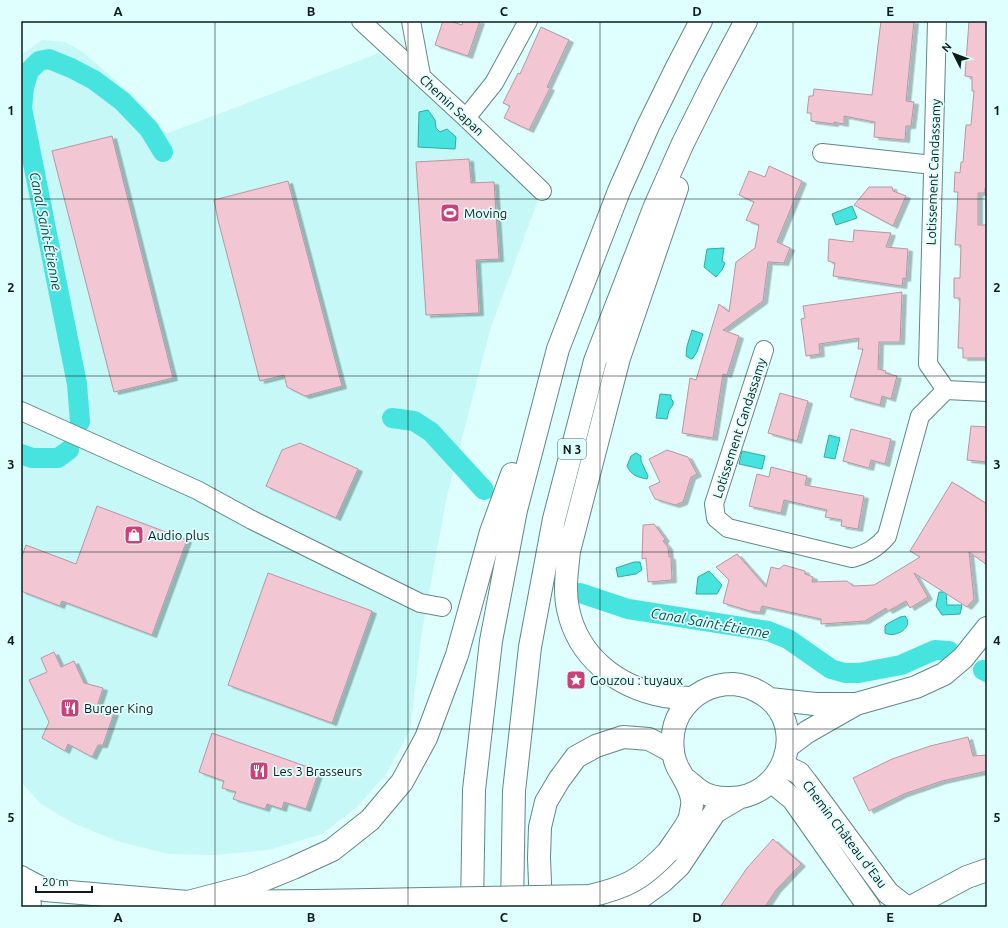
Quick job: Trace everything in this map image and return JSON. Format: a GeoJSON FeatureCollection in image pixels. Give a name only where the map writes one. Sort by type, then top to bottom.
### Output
{"type":"FeatureCollection","features":[{"type":"Feature","properties":{"kind":"main road"},"geometry":{"type":"LineString","coordinates":[[188,902],[249,886],[332,850],[370,820],[402,782],[426,738],[457,655],[491,532],[558,349],[619,191],[677,66],[701,21]]}},
{"type":"Feature","properties":{"kind":"main road","name":"N 3"},"geometry":{"type":"LineString","coordinates":[[512,907],[514,791],[530,647],[554,519],[595,361],[655,206],[683,143],[746,21]]}},
{"type":"Feature","properties":{"kind":"main road"},"geometry":{"type":"LineString","coordinates":[[691,698],[664,696],[638,688],[618,679],[601,666],[585,649],[575,631],[568,609],[566,583],[569,551],[619,358],[712,85]]}},
{"type":"Feature","properties":{"kind":"main road"},"geometry":{"type":"LineString","coordinates":[[472,907],[474,790],[491,641],[516,510],[558,349]]}},
{"type":"Feature","properties":{"kind":"main road"},"geometry":{"type":"LineString","coordinates":[[685,779],[700,791],[718,798],[737,798],[756,793],[807,732],[856,704],[916,686],[944,674],[963,658],[987,628]]}},
{"type":"Feature","properties":{"kind":"main road"},"geometry":{"type":"LineString","coordinates":[[614,907],[640,898],[663,881],[690,819],[692,799],[685,779],[677,766],[673,752],[673,732],[679,714],[691,698],[706,689],[722,684],[739,684],[756,690],[770,699],[780,713],[786,730],[780,764]]}},
{"type":"Feature","properties":{"kind":"main road"},"geometry":{"type":"LineString","coordinates":[[770,699],[815,704],[856,704]]}},
{"type":"Feature","properties":{"kind":"main road"},"geometry":{"type":"LineString","coordinates":[[541,907],[539,858],[540,827],[546,802],[559,780],[576,757],[596,746],[623,737],[649,739],[673,752]]}},
{"type":"Feature","properties":{"kind":"main road","name":"Chemin Château d'Eau"},"geometry":{"type":"LineString","coordinates":[[780,764],[793,799],[869,907]]}},
{"type":"Feature","properties":{"kind":"main road","name":"Chemin Château d'Eau"},"geometry":{"type":"LineString","coordinates":[[780,764],[799,773],[888,893],[906,907]]}},
{"type":"Feature","properties":{"kind":"main road"},"geometry":{"type":"LineString","coordinates":[[21,878],[45,890],[188,902],[590,896],[614,890],[632,882],[652,868],[673,859],[715,812],[737,798]]}},
{"type":"Feature","properties":{"kind":"main road"},"geometry":{"type":"LineString","coordinates":[[911,907],[967,877],[987,870]]}},
{"type":"Feature","properties":{"kind":"main road"},"geometry":{"type":"LineString","coordinates":[[21,878],[29,896],[30,907]]}},
{"type":"Feature","properties":{"kind":"street","name":"Chemin Sapan"},"geometry":{"type":"LineString","coordinates":[[361,21],[542,191]]}},
{"type":"Feature","properties":{"kind":"street"},"geometry":{"type":"LineString","coordinates":[[411,21],[421,76]]}},
{"type":"Feature","properties":{"kind":"street","name":"Lotissement Candassamy"},"geometry":{"type":"LineString","coordinates":[[764,350],[714,504],[716,518],[728,528],[852,558],[864,555],[879,546],[887,536],[920,416],[946,390],[928,364],[937,21]]}},
{"type":"Feature","properties":{"kind":"street"},"geometry":{"type":"LineString","coordinates":[[466,118],[494,83],[527,22]]}},
{"type":"Feature","properties":{"kind":"street"},"geometry":{"type":"LineString","coordinates":[[822,153],[933,165]]}},
{"type":"Feature","properties":{"kind":"street"},"geometry":{"type":"LineString","coordinates":[[946,390],[987,392]]}},
{"type":"Feature","properties":{"kind":"street"},"geometry":{"type":"LineString","coordinates":[[21,411],[197,490],[252,520],[420,603],[442,607]]}},
{"type":"Feature","properties":{"kind":"shaded area"},"geometry":{"type":"Polygon","coordinates":[[[42,40],[65,42],[83,52],[143,105],[160,130],[168,133],[379,53],[442,109],[538,200],[491,327],[447,495],[422,631],[410,730],[386,774],[357,807],[322,834],[269,850],[213,855],[169,854],[117,841],[71,822],[41,804],[21,782],[21,57],[24,53],[42,40]]]}},
{"type":"Feature","properties":{"kind":"water"},"geometry":{"type":"Polygon","coordinates":[[[428,110],[435,120],[436,128],[440,132],[447,129],[456,137],[455,149],[418,147],[419,112],[428,110]]]}},
{"type":"Feature","properties":{"kind":"water"},"geometry":{"type":"Polygon","coordinates":[[[852,206],[857,218],[836,225],[832,214],[852,206]]]}},
{"type":"Feature","properties":{"kind":"water"},"geometry":{"type":"Polygon","coordinates":[[[724,248],[722,261],[725,263],[722,270],[716,277],[704,267],[707,249],[724,248]]]}},
{"type":"Feature","properties":{"kind":"water"},"geometry":{"type":"Polygon","coordinates":[[[692,330],[703,334],[697,352],[691,359],[686,356],[687,346],[692,330]]]}},
{"type":"Feature","properties":{"kind":"water"},"geometry":{"type":"Polygon","coordinates":[[[660,394],[671,395],[671,399],[673,401],[673,405],[669,410],[667,419],[656,418],[660,394]]]}},
{"type":"Feature","properties":{"kind":"water"},"geometry":{"type":"Polygon","coordinates":[[[829,435],[840,438],[835,459],[824,457],[829,435]]]}},
{"type":"Feature","properties":{"kind":"water"},"geometry":{"type":"Polygon","coordinates":[[[742,451],[765,456],[762,469],[739,464],[742,451]]]}},
{"type":"Feature","properties":{"kind":"water"},"geometry":{"type":"Polygon","coordinates":[[[636,453],[641,456],[641,461],[648,476],[647,479],[630,472],[627,466],[631,456],[636,453]]]}},
{"type":"Feature","properties":{"kind":"water"},"geometry":{"type":"Polygon","coordinates":[[[634,562],[640,562],[642,570],[636,574],[618,577],[616,568],[634,562]]]}},
{"type":"Feature","properties":{"kind":"water"},"geometry":{"type":"Polygon","coordinates":[[[709,571],[722,585],[717,594],[696,594],[698,577],[709,571]]]}},
{"type":"Feature","properties":{"kind":"water"},"geometry":{"type":"Polygon","coordinates":[[[939,592],[946,592],[947,605],[962,605],[960,614],[942,615],[936,606],[939,592]]]}},
{"type":"Feature","properties":{"kind":"water"},"geometry":{"type":"Polygon","coordinates":[[[905,616],[908,624],[903,630],[894,634],[885,633],[885,626],[887,624],[905,616]]]}},
{"type":"Feature","properties":{"kind":"building"},"geometry":{"type":"Polygon","coordinates":[[[443,21],[450,21],[462,25],[463,21],[480,21],[468,56],[435,45],[443,21]]]}},
{"type":"Feature","properties":{"kind":"building"},"geometry":{"type":"Polygon","coordinates":[[[881,21],[914,21],[906,101],[914,102],[911,126],[906,126],[905,140],[874,137],[875,122],[844,116],[844,124],[811,121],[811,113],[807,113],[809,96],[813,96],[814,89],[872,95],[881,21]]]}},
{"type":"Feature","properties":{"kind":"building"},"geometry":{"type":"Polygon","coordinates":[[[969,21],[987,21],[987,188],[985,188],[985,193],[978,193],[978,225],[987,225],[987,358],[963,358],[963,348],[958,348],[960,298],[954,298],[954,278],[960,278],[961,245],[955,245],[958,192],[954,192],[955,172],[960,173],[961,162],[963,162],[966,125],[971,125],[974,91],[972,91],[972,77],[965,76],[969,21]]]}},
{"type":"Feature","properties":{"kind":"building"},"geometry":{"type":"Polygon","coordinates":[[[541,27],[569,40],[547,87],[550,88],[529,130],[504,118],[510,106],[503,103],[518,73],[520,74],[541,27]]]}},
{"type":"Feature","properties":{"kind":"building"},"geometry":{"type":"Polygon","coordinates":[[[112,136],[173,378],[114,392],[52,151],[112,136]]]}},
{"type":"Feature","properties":{"kind":"building"},"geometry":{"type":"Polygon","coordinates":[[[469,159],[471,183],[494,182],[499,259],[476,260],[479,313],[426,315],[416,162],[469,159]]]}},
{"type":"Feature","properties":{"kind":"building"},"geometry":{"type":"Polygon","coordinates":[[[769,166],[802,181],[777,242],[790,248],[784,263],[768,262],[763,301],[723,330],[739,336],[727,375],[723,374],[713,438],[682,433],[690,378],[696,380],[719,304],[729,312],[736,262],[755,248],[759,225],[746,220],[754,202],[739,195],[749,171],[765,177],[769,166]]]}},
{"type":"Feature","properties":{"kind":"building"},"geometry":{"type":"Polygon","coordinates":[[[288,181],[342,386],[305,396],[287,387],[284,375],[260,381],[214,200],[288,181]]]}},
{"type":"Feature","properties":{"kind":"building"},"geometry":{"type":"Polygon","coordinates":[[[869,187],[892,187],[893,191],[906,196],[893,226],[854,205],[869,187]]]}},
{"type":"Feature","properties":{"kind":"building"},"geometry":{"type":"Polygon","coordinates":[[[854,230],[891,233],[886,247],[908,249],[906,279],[903,278],[902,286],[833,276],[835,263],[828,261],[829,239],[853,242],[854,230]]]}},
{"type":"Feature","properties":{"kind":"building"},"geometry":{"type":"Polygon","coordinates":[[[902,292],[900,342],[879,342],[878,369],[886,371],[885,373],[897,376],[891,399],[882,396],[880,405],[850,397],[863,349],[858,349],[859,338],[819,344],[820,354],[806,356],[801,319],[805,318],[803,306],[902,292]]]}},
{"type":"Feature","properties":{"kind":"building"},"geometry":{"type":"Polygon","coordinates":[[[780,393],[808,401],[797,441],[768,433],[780,393]]]}},
{"type":"Feature","properties":{"kind":"building"},"geometry":{"type":"Polygon","coordinates":[[[971,426],[987,427],[987,462],[967,460],[971,426]]]}},
{"type":"Feature","properties":{"kind":"building"},"geometry":{"type":"Polygon","coordinates":[[[851,429],[891,439],[885,464],[871,460],[869,468],[843,461],[851,429]]]}},
{"type":"Feature","properties":{"kind":"building"},"geometry":{"type":"Polygon","coordinates":[[[300,443],[358,469],[336,518],[266,486],[282,450],[300,443]]]}},
{"type":"Feature","properties":{"kind":"building"},"geometry":{"type":"Polygon","coordinates":[[[667,450],[688,457],[697,474],[691,477],[683,502],[675,505],[655,499],[649,487],[660,482],[649,459],[667,450]]]}},
{"type":"Feature","properties":{"kind":"building"},"geometry":{"type":"Polygon","coordinates":[[[771,467],[807,476],[805,485],[864,496],[858,529],[841,526],[842,520],[825,517],[827,510],[784,500],[781,513],[749,506],[757,474],[769,477],[771,467]]]}},
{"type":"Feature","properties":{"kind":"building"},"geometry":{"type":"Polygon","coordinates":[[[952,482],[987,504],[987,565],[969,552],[974,599],[967,607],[914,573],[928,597],[910,608],[906,601],[888,611],[886,608],[865,621],[821,624],[821,619],[762,606],[760,612],[750,611],[723,603],[729,580],[716,567],[737,554],[766,587],[771,567],[779,569],[784,565],[805,571],[805,574],[813,577],[812,582],[847,581],[853,586],[874,585],[920,557],[910,551],[952,482]]]}},
{"type":"Feature","properties":{"kind":"building"},"geometry":{"type":"Polygon","coordinates":[[[97,506],[187,540],[152,635],[62,601],[60,606],[21,591],[21,559],[26,545],[76,564],[97,506]]]}},
{"type":"Feature","properties":{"kind":"building"},"geometry":{"type":"Polygon","coordinates":[[[654,524],[665,539],[663,541],[668,547],[669,557],[671,557],[672,580],[648,582],[646,558],[642,559],[643,525],[654,524]]]}},
{"type":"Feature","properties":{"kind":"building"},"geometry":{"type":"Polygon","coordinates":[[[268,573],[372,611],[332,723],[228,685],[268,573]]]}},
{"type":"Feature","properties":{"kind":"building","name":"Burger King"},"geometry":{"type":"Polygon","coordinates":[[[54,652],[61,667],[74,661],[84,683],[103,688],[96,710],[114,713],[103,745],[98,745],[92,757],[68,744],[65,751],[42,738],[49,722],[29,680],[47,672],[41,658],[54,652]]]}},
{"type":"Feature","properties":{"kind":"building","name":"Les 3 Brasseurs"},"geometry":{"type":"Polygon","coordinates":[[[212,733],[319,771],[306,809],[284,802],[282,809],[267,804],[265,809],[233,799],[236,792],[222,788],[224,781],[199,772],[212,733]]]}},
{"type":"Feature","properties":{"kind":"building"},"geometry":{"type":"Polygon","coordinates":[[[968,737],[973,756],[987,755],[987,771],[942,781],[904,794],[869,811],[853,778],[892,759],[930,746],[968,737]]]}},
{"type":"Feature","properties":{"kind":"building"},"geometry":{"type":"Polygon","coordinates":[[[773,839],[801,864],[776,890],[765,907],[720,907],[747,868],[773,839]]]}},
{"type":"Feature","properties":{"kind":"waterway","name":"Canal Saint-Étienne"},"geometry":{"type":"LineString","coordinates":[[80,422],[77,384],[22,108],[24,87],[29,71],[39,61],[49,59],[94,80],[122,101],[149,129],[163,152]]}},
{"type":"Feature","properties":{"kind":"waterway","name":"Canal Saint-Étienne"},"geometry":{"type":"LineString","coordinates":[[392,418],[414,421],[431,432],[484,490]]}},
{"type":"Feature","properties":{"kind":"waterway","name":"Canal Saint-Étienne"},"geometry":{"type":"LineString","coordinates":[[21,454],[32,458],[58,458],[69,450]]}},
{"type":"Feature","properties":{"kind":"waterway","name":"Canal Saint-Étienne"},"geometry":{"type":"LineString","coordinates":[[580,593],[628,609],[768,631],[788,639],[831,669],[845,673],[859,673],[901,665],[935,650],[949,651]]}},
{"type":"Feature","properties":{"kind":"waterway","name":"Canal Saint-Étienne"},"geometry":{"type":"LineString","coordinates":[[983,670],[987,672]]}},
{"type":"Feature","properties":{"kind":"place","name":"Moving"},"geometry":{"type":"Point","coordinates":[450,213]}},
{"type":"Feature","properties":{"kind":"place","name":"Audio plus"},"geometry":{"type":"Point","coordinates":[134,535]}},
{"type":"Feature","properties":{"kind":"place","name":"Gouzou : tuyaux"},"geometry":{"type":"Point","coordinates":[576,680]}},
{"type":"Feature","properties":{"kind":"place","name":"Burger King"},"geometry":{"type":"Point","coordinates":[70,708]}},
{"type":"Feature","properties":{"kind":"place","name":"Les 3 Brasseurs"},"geometry":{"type":"Point","coordinates":[259,771]}}]}
